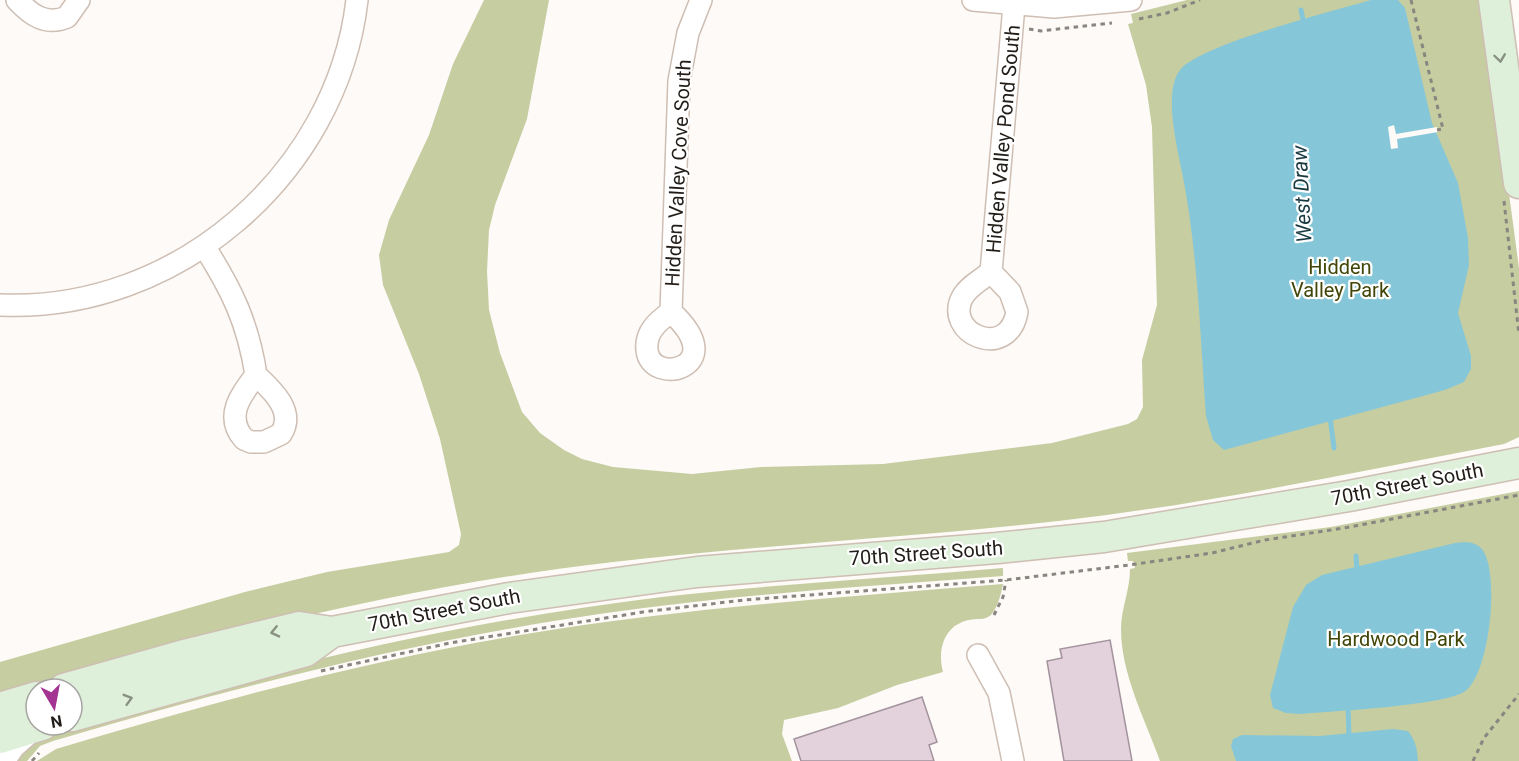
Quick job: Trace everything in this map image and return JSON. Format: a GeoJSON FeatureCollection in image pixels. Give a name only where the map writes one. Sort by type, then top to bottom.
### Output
{"type":"FeatureCollection","features":[{"type":"Feature","properties":{"kind":"main road"},"geometry":{"type":"LineString","coordinates":[[1494,0],[1493,7],[1519,183]]}},
{"type":"Feature","properties":{"kind":"main road","name":"70th Street South"},"geometry":{"type":"LineString","coordinates":[[84,683],[188,654],[299,627],[332,632],[466,605],[614,582],[770,565],[998,548],[1141,532],[1519,463]]}},
{"type":"Feature","properties":{"kind":"main road","name":"70th Street South"},"geometry":{"type":"LineString","coordinates":[[84,713],[306,651],[332,632]]}},
{"type":"Feature","properties":{"kind":"main road"},"geometry":{"type":"LineString","coordinates":[[0,708],[24,701]]}},
{"type":"Feature","properties":{"kind":"main road"},"geometry":{"type":"LineString","coordinates":[[0,738],[24,736]]}},
{"type":"Feature","properties":{"kind":"street"},"geometry":{"type":"LineString","coordinates":[[17,0],[37,17],[51,21],[67,17],[79,0]]}},
{"type":"Feature","properties":{"kind":"street"},"geometry":{"type":"LineString","coordinates":[[0,304],[50,303],[85,297],[140,280],[179,262],[231,227],[273,187],[304,146],[320,119],[342,70],[357,0]]}},
{"type":"Feature","properties":{"kind":"street","name":"Hidden Valley Cove South"},"geometry":{"type":"LineString","coordinates":[[671,312],[679,81],[688,33],[701,0]]}},
{"type":"Feature","properties":{"kind":"street"},"geometry":{"type":"LineString","coordinates":[[973,0],[1014,5],[1077,6],[1131,0]]}},
{"type":"Feature","properties":{"kind":"street","name":"Hidden Valley Pond South"},"geometry":{"type":"LineString","coordinates":[[991,272],[1014,5]]}},
{"type":"Feature","properties":{"kind":"street"},"geometry":{"type":"LineString","coordinates":[[204,246],[242,314],[256,375]]}},
{"type":"Feature","properties":{"kind":"street"},"geometry":{"type":"LineString","coordinates":[[978,655],[999,693],[1013,761]]}},
{"type":"Feature","properties":{"kind":"street"},"geometry":{"type":"LineString","coordinates":[[4,761],[20,741],[33,737]]}},
{"type":"Feature","properties":{"kind":"path"},"geometry":{"type":"LineString","coordinates":[[1412,0],[1443,129],[1437,130]]}},
{"type":"Feature","properties":{"kind":"path"},"geometry":{"type":"LineString","coordinates":[[314,673],[450,643],[604,617],[744,600],[1006,580],[1204,554],[1265,540],[1344,528],[1519,495]]}},
{"type":"Feature","properties":{"kind":"path"},"geometry":{"type":"LineString","coordinates":[[994,615],[1003,597],[1006,580]]}},
{"type":"Feature","properties":{"kind":"path"},"geometry":{"type":"LineString","coordinates":[[1473,761],[1484,738],[1519,694]]}},
{"type":"Feature","properties":{"kind":"path"},"geometry":{"type":"LineString","coordinates":[[32,761],[41,737]]}},
{"type":"Feature","properties":{"kind":"green space"},"geometry":{"type":"Polygon","coordinates":[[[484,0],[549,0],[527,119],[495,205],[489,230],[487,271],[489,310],[500,353],[522,412],[540,433],[564,450],[582,459],[613,467],[692,474],[761,467],[883,464],[1052,443],[1128,424],[1137,419],[1143,407],[1142,360],[1157,305],[1152,127],[1146,85],[1128,24],[1133,23],[1131,14],[1187,0],[1483,0],[1519,268],[1519,437],[1504,444],[1337,476],[1226,497],[1114,514],[992,528],[728,550],[596,564],[463,584],[263,626],[72,677],[24,677],[24,691],[0,698],[0,662],[245,592],[327,572],[449,552],[459,545],[461,534],[440,439],[419,374],[383,285],[379,255],[389,220],[429,135],[453,64],[484,0]]]}},
{"type":"Feature","properties":{"kind":"green space","name":"Hardwood Park"},"geometry":{"type":"Polygon","coordinates":[[[1519,491],[1519,761],[1160,761],[1129,679],[1122,646],[1122,614],[1130,569],[1135,568],[1133,561],[1128,561],[1127,553],[1331,527],[1519,491]]]}},
{"type":"Feature","properties":{"kind":"green space"},"geometry":{"type":"Polygon","coordinates":[[[1003,568],[1003,576],[705,601],[536,624],[327,667],[84,732],[84,721],[102,716],[297,664],[418,637],[601,605],[704,592],[1003,568]]]}},
{"type":"Feature","properties":{"kind":"green space"},"geometry":{"type":"Polygon","coordinates":[[[1003,584],[991,615],[960,623],[948,633],[942,647],[943,672],[897,685],[838,708],[784,720],[782,734],[792,761],[37,761],[56,749],[231,699],[407,656],[526,634],[704,610],[1003,584]]]}},
{"type":"Feature","properties":{"kind":"green space"},"geometry":{"type":"Polygon","coordinates":[[[42,737],[67,737],[40,746],[27,761],[14,761],[32,743],[42,737]]]}},
{"type":"Feature","properties":{"kind":"water","name":"Hidden Valley Park"},"geometry":{"type":"Polygon","coordinates":[[[1371,0],[1398,0],[1405,8],[1432,123],[1458,183],[1468,238],[1469,265],[1458,313],[1471,356],[1471,369],[1464,382],[1445,390],[1224,450],[1213,440],[1206,416],[1192,232],[1173,120],[1172,92],[1175,80],[1180,70],[1193,60],[1240,39],[1371,0]]]}},
{"type":"Feature","properties":{"kind":"water"},"geometry":{"type":"Polygon","coordinates":[[[1455,543],[1472,543],[1481,548],[1487,560],[1490,577],[1490,622],[1486,645],[1473,682],[1464,692],[1433,701],[1360,709],[1300,714],[1286,713],[1273,708],[1270,695],[1293,607],[1306,585],[1322,575],[1455,543]]]}},
{"type":"Feature","properties":{"kind":"water"},"geometry":{"type":"Polygon","coordinates":[[[1393,729],[1408,731],[1416,745],[1418,761],[1236,761],[1231,746],[1233,739],[1242,735],[1320,736],[1393,729]]]}},
{"type":"Feature","properties":{"kind":"pier"},"geometry":{"type":"Polygon","coordinates":[[[1394,125],[1396,134],[1437,127],[1438,132],[1397,139],[1398,148],[1391,149],[1388,127],[1394,125]]]}},
{"type":"Feature","properties":{"kind":"building"},"geometry":{"type":"Polygon","coordinates":[[[1110,640],[1132,761],[1064,761],[1047,661],[1062,658],[1060,649],[1110,640]]]}},
{"type":"Feature","properties":{"kind":"building"},"geometry":{"type":"Polygon","coordinates":[[[922,697],[937,742],[929,745],[934,761],[801,761],[794,739],[922,697]]]}},
{"type":"Feature","properties":{"kind":"waterway","name":"West Draw"},"geometry":{"type":"LineString","coordinates":[[1301,10],[1304,24]]}},
{"type":"Feature","properties":{"kind":"waterway","name":"West Draw"},"geometry":{"type":"LineString","coordinates":[[1330,417],[1334,448]]}},
{"type":"Feature","properties":{"kind":"waterway","name":"West Draw"},"geometry":{"type":"LineString","coordinates":[[1356,556],[1357,571]]}},
{"type":"Feature","properties":{"kind":"waterway","name":"West Draw"},"geometry":{"type":"LineString","coordinates":[[1348,703],[1349,739]]}}]}
